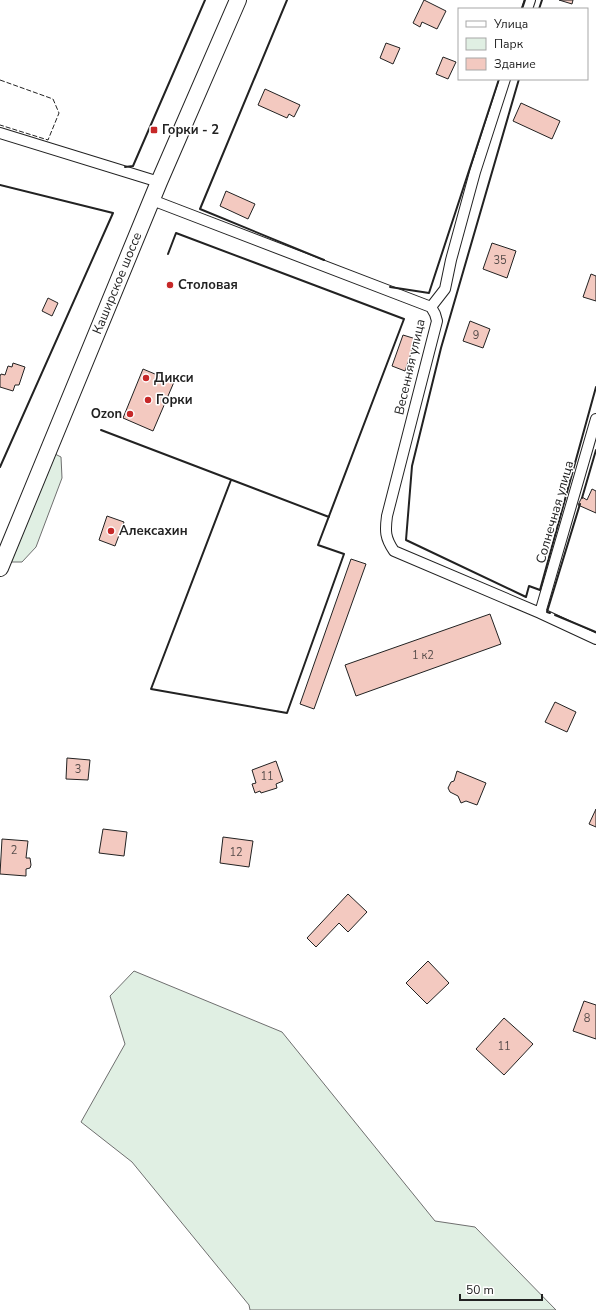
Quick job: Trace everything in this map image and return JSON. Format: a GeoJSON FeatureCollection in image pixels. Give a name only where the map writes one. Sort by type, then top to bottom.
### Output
{"type":"FeatureCollection","features":[{"type":"Feature","properties":{"kind":"main road","name":"Каширское шоссе"},"geometry":{"type":"LineString","coordinates":[[0,568],[152,200],[238,0]]}},
{"type":"Feature","properties":{"kind":"street","name":"Весенняя улица"},"geometry":{"type":"LineString","coordinates":[[505,80],[475,172],[451,260],[445,289],[431,307],[435,314],[436,321],[387,516],[385,530],[388,543],[394,551],[540,613]]}},
{"type":"Feature","properties":{"kind":"street"},"geometry":{"type":"LineString","coordinates":[[0,133],[160,182]]}},
{"type":"Feature","properties":{"kind":"street"},"geometry":{"type":"LineString","coordinates":[[152,200],[431,307]]}},
{"type":"Feature","properties":{"kind":"street","name":"Солнечная улица"},"geometry":{"type":"LineString","coordinates":[[540,613],[596,419]]}},
{"type":"Feature","properties":{"kind":"street"},"geometry":{"type":"LineString","coordinates":[[540,613],[596,639]]}},
{"type":"Feature","properties":{"kind":"green space"},"geometry":{"type":"Polygon","coordinates":[[[55,454],[61,457],[62,478],[36,547],[22,562],[11,562],[55,454]]]}},
{"type":"Feature","properties":{"kind":"green space"},"geometry":{"type":"Polygon","coordinates":[[[134,971],[282,1032],[435,1221],[475,1227],[556,1310],[250,1310],[249,1305],[132,1162],[81,1122],[125,1044],[110,996],[134,971]]]}},
{"type":"Feature","properties":{"kind":"building"},"geometry":{"type":"Polygon","coordinates":[[[424,0],[446,11],[437,29],[422,22],[420,27],[413,23],[424,0]]]}},
{"type":"Feature","properties":{"kind":"building"},"geometry":{"type":"Polygon","coordinates":[[[559,0],[573,0],[572,4],[559,0]]]}},
{"type":"Feature","properties":{"kind":"building"},"geometry":{"type":"Polygon","coordinates":[[[386,43],[400,48],[393,64],[380,58],[386,43]]]}},
{"type":"Feature","properties":{"kind":"building"},"geometry":{"type":"Polygon","coordinates":[[[443,57],[456,62],[448,79],[436,74],[443,57]]]}},
{"type":"Feature","properties":{"kind":"building"},"geometry":{"type":"Polygon","coordinates":[[[265,89],[300,105],[294,117],[289,114],[287,118],[258,105],[265,89]]]}},
{"type":"Feature","properties":{"kind":"building"},"geometry":{"type":"Polygon","coordinates":[[[521,103],[560,121],[552,139],[513,121],[521,103]]]}},
{"type":"Feature","properties":{"kind":"building"},"geometry":{"type":"Polygon","coordinates":[[[226,191],[255,204],[248,219],[220,206],[226,191]]]}},
{"type":"Feature","properties":{"kind":"building"},"geometry":{"type":"Polygon","coordinates":[[[492,243],[516,251],[507,278],[483,269],[492,243]]]}},
{"type":"Feature","properties":{"kind":"building"},"geometry":{"type":"Polygon","coordinates":[[[591,274],[596,276],[596,301],[583,297],[591,274]]]}},
{"type":"Feature","properties":{"kind":"building"},"geometry":{"type":"Polygon","coordinates":[[[48,298],[58,303],[52,316],[42,311],[48,298]]]}},
{"type":"Feature","properties":{"kind":"building"},"geometry":{"type":"Polygon","coordinates":[[[470,321],[490,329],[483,348],[463,341],[470,321]]]}},
{"type":"Feature","properties":{"kind":"building"},"geometry":{"type":"Polygon","coordinates":[[[403,335],[416,339],[405,371],[392,366],[403,335]]]}},
{"type":"Feature","properties":{"kind":"building"},"geometry":{"type":"Polygon","coordinates":[[[13,363],[25,367],[19,385],[15,385],[13,391],[0,387],[0,376],[1,374],[5,375],[8,366],[12,367],[13,363]]]}},
{"type":"Feature","properties":{"kind":"building","name":"Горки"},"geometry":{"type":"Polygon","coordinates":[[[143,369],[174,382],[153,431],[123,418],[143,369]]]}},
{"type":"Feature","properties":{"kind":"building"},"geometry":{"type":"Polygon","coordinates":[[[592,489],[596,491],[596,513],[578,505],[582,497],[587,500],[592,489]]]}},
{"type":"Feature","properties":{"kind":"building","name":"Алексахин"},"geometry":{"type":"Polygon","coordinates":[[[107,516],[124,522],[115,546],[99,540],[107,516]]]}},
{"type":"Feature","properties":{"kind":"building"},"geometry":{"type":"Polygon","coordinates":[[[351,559],[366,564],[314,709],[300,704],[351,559]]]}},
{"type":"Feature","properties":{"kind":"building"},"geometry":{"type":"Polygon","coordinates":[[[490,614],[501,644],[356,696],[345,665],[490,614]]]}},
{"type":"Feature","properties":{"kind":"building"},"geometry":{"type":"Polygon","coordinates":[[[555,702],[576,712],[567,732],[545,722],[555,702]]]}},
{"type":"Feature","properties":{"kind":"building"},"geometry":{"type":"Polygon","coordinates":[[[67,758],[90,760],[88,780],[66,779],[67,758]]]}},
{"type":"Feature","properties":{"kind":"building"},"geometry":{"type":"Polygon","coordinates":[[[276,761],[283,781],[276,784],[277,788],[261,793],[260,791],[255,793],[252,784],[256,783],[252,770],[276,761]]]}},
{"type":"Feature","properties":{"kind":"building"},"geometry":{"type":"Polygon","coordinates":[[[457,771],[486,783],[477,805],[466,801],[461,803],[458,796],[450,792],[448,788],[451,782],[454,781],[457,771]]]}},
{"type":"Feature","properties":{"kind":"building"},"geometry":{"type":"Polygon","coordinates":[[[596,809],[596,827],[589,824],[596,809]]]}},
{"type":"Feature","properties":{"kind":"building"},"geometry":{"type":"Polygon","coordinates":[[[103,829],[127,832],[124,856],[99,853],[103,829]]]}},
{"type":"Feature","properties":{"kind":"building"},"geometry":{"type":"Polygon","coordinates":[[[223,837],[253,841],[249,867],[220,863],[223,837]]]}},
{"type":"Feature","properties":{"kind":"building"},"geometry":{"type":"Polygon","coordinates":[[[2,839],[28,841],[26,858],[30,858],[31,865],[30,868],[26,869],[26,876],[0,874],[2,839]]]}},
{"type":"Feature","properties":{"kind":"building"},"geometry":{"type":"Polygon","coordinates":[[[348,894],[367,912],[348,932],[339,923],[316,947],[307,938],[348,894]]]}},
{"type":"Feature","properties":{"kind":"building"},"geometry":{"type":"Polygon","coordinates":[[[428,961],[449,983],[427,1004],[406,983],[428,961]]]}},
{"type":"Feature","properties":{"kind":"building"},"geometry":{"type":"Polygon","coordinates":[[[584,1001],[596,1005],[596,1039],[573,1031],[584,1001]]]}},
{"type":"Feature","properties":{"kind":"building"},"geometry":{"type":"Polygon","coordinates":[[[504,1018],[533,1044],[504,1075],[476,1049],[504,1018]]]}},
{"type":"Feature","properties":{"kind":"fence"},"geometry":{"type":"LineString","coordinates":[[0,80],[53,99],[59,113],[48,140],[0,125]]}},
{"type":"Feature","properties":{"kind":"wall"},"geometry":{"type":"LineString","coordinates":[[125,167],[133,166],[205,0]]}},
{"type":"Feature","properties":{"kind":"wall"},"geometry":{"type":"LineString","coordinates":[[287,0],[200,209],[324,260]]}},
{"type":"Feature","properties":{"kind":"wall"},"geometry":{"type":"LineString","coordinates":[[522,8],[525,0]]}},
{"type":"Feature","properties":{"kind":"wall"},"geometry":{"type":"LineString","coordinates":[[539,8],[542,0]]}},
{"type":"Feature","properties":{"kind":"wall"},"geometry":{"type":"LineString","coordinates":[[390,287],[429,293],[499,80]]}},
{"type":"Feature","properties":{"kind":"wall"},"geometry":{"type":"LineString","coordinates":[[519,80],[441,348],[412,466],[406,540],[526,597],[529,586],[540,590],[596,387]]}},
{"type":"Feature","properties":{"kind":"wall"},"geometry":{"type":"LineString","coordinates":[[0,185],[113,213],[0,467]]}},
{"type":"Feature","properties":{"kind":"wall"},"geometry":{"type":"LineString","coordinates":[[168,254],[176,233],[404,319],[318,545],[344,554],[287,713],[151,689],[231,480]]}},
{"type":"Feature","properties":{"kind":"wall"},"geometry":{"type":"LineString","coordinates":[[101,430],[329,517]]}},
{"type":"Feature","properties":{"kind":"wall"},"geometry":{"type":"LineString","coordinates":[[582,498],[596,450]]}},
{"type":"Feature","properties":{"kind":"wall"},"geometry":{"type":"LineString","coordinates":[[550,613],[547,612],[580,504]]}},
{"type":"Feature","properties":{"kind":"wall"},"geometry":{"type":"LineString","coordinates":[[555,615],[596,632]]}},
{"type":"Feature","properties":{"kind":"place","name":"Горки - 2"},"geometry":{"type":"Point","coordinates":[154,130]}},
{"type":"Feature","properties":{"kind":"place","name":"Столовая"},"geometry":{"type":"Point","coordinates":[170,285]}},
{"type":"Feature","properties":{"kind":"place","name":"Дикси"},"geometry":{"type":"Point","coordinates":[146,378]}},
{"type":"Feature","properties":{"kind":"place","name":"Горки"},"geometry":{"type":"Point","coordinates":[148,400]}},
{"type":"Feature","properties":{"kind":"place","name":"Ozon"},"geometry":{"type":"Point","coordinates":[130,414]}},
{"type":"Feature","properties":{"kind":"place","name":"Алексахин"},"geometry":{"type":"Point","coordinates":[111,531]}}]}
